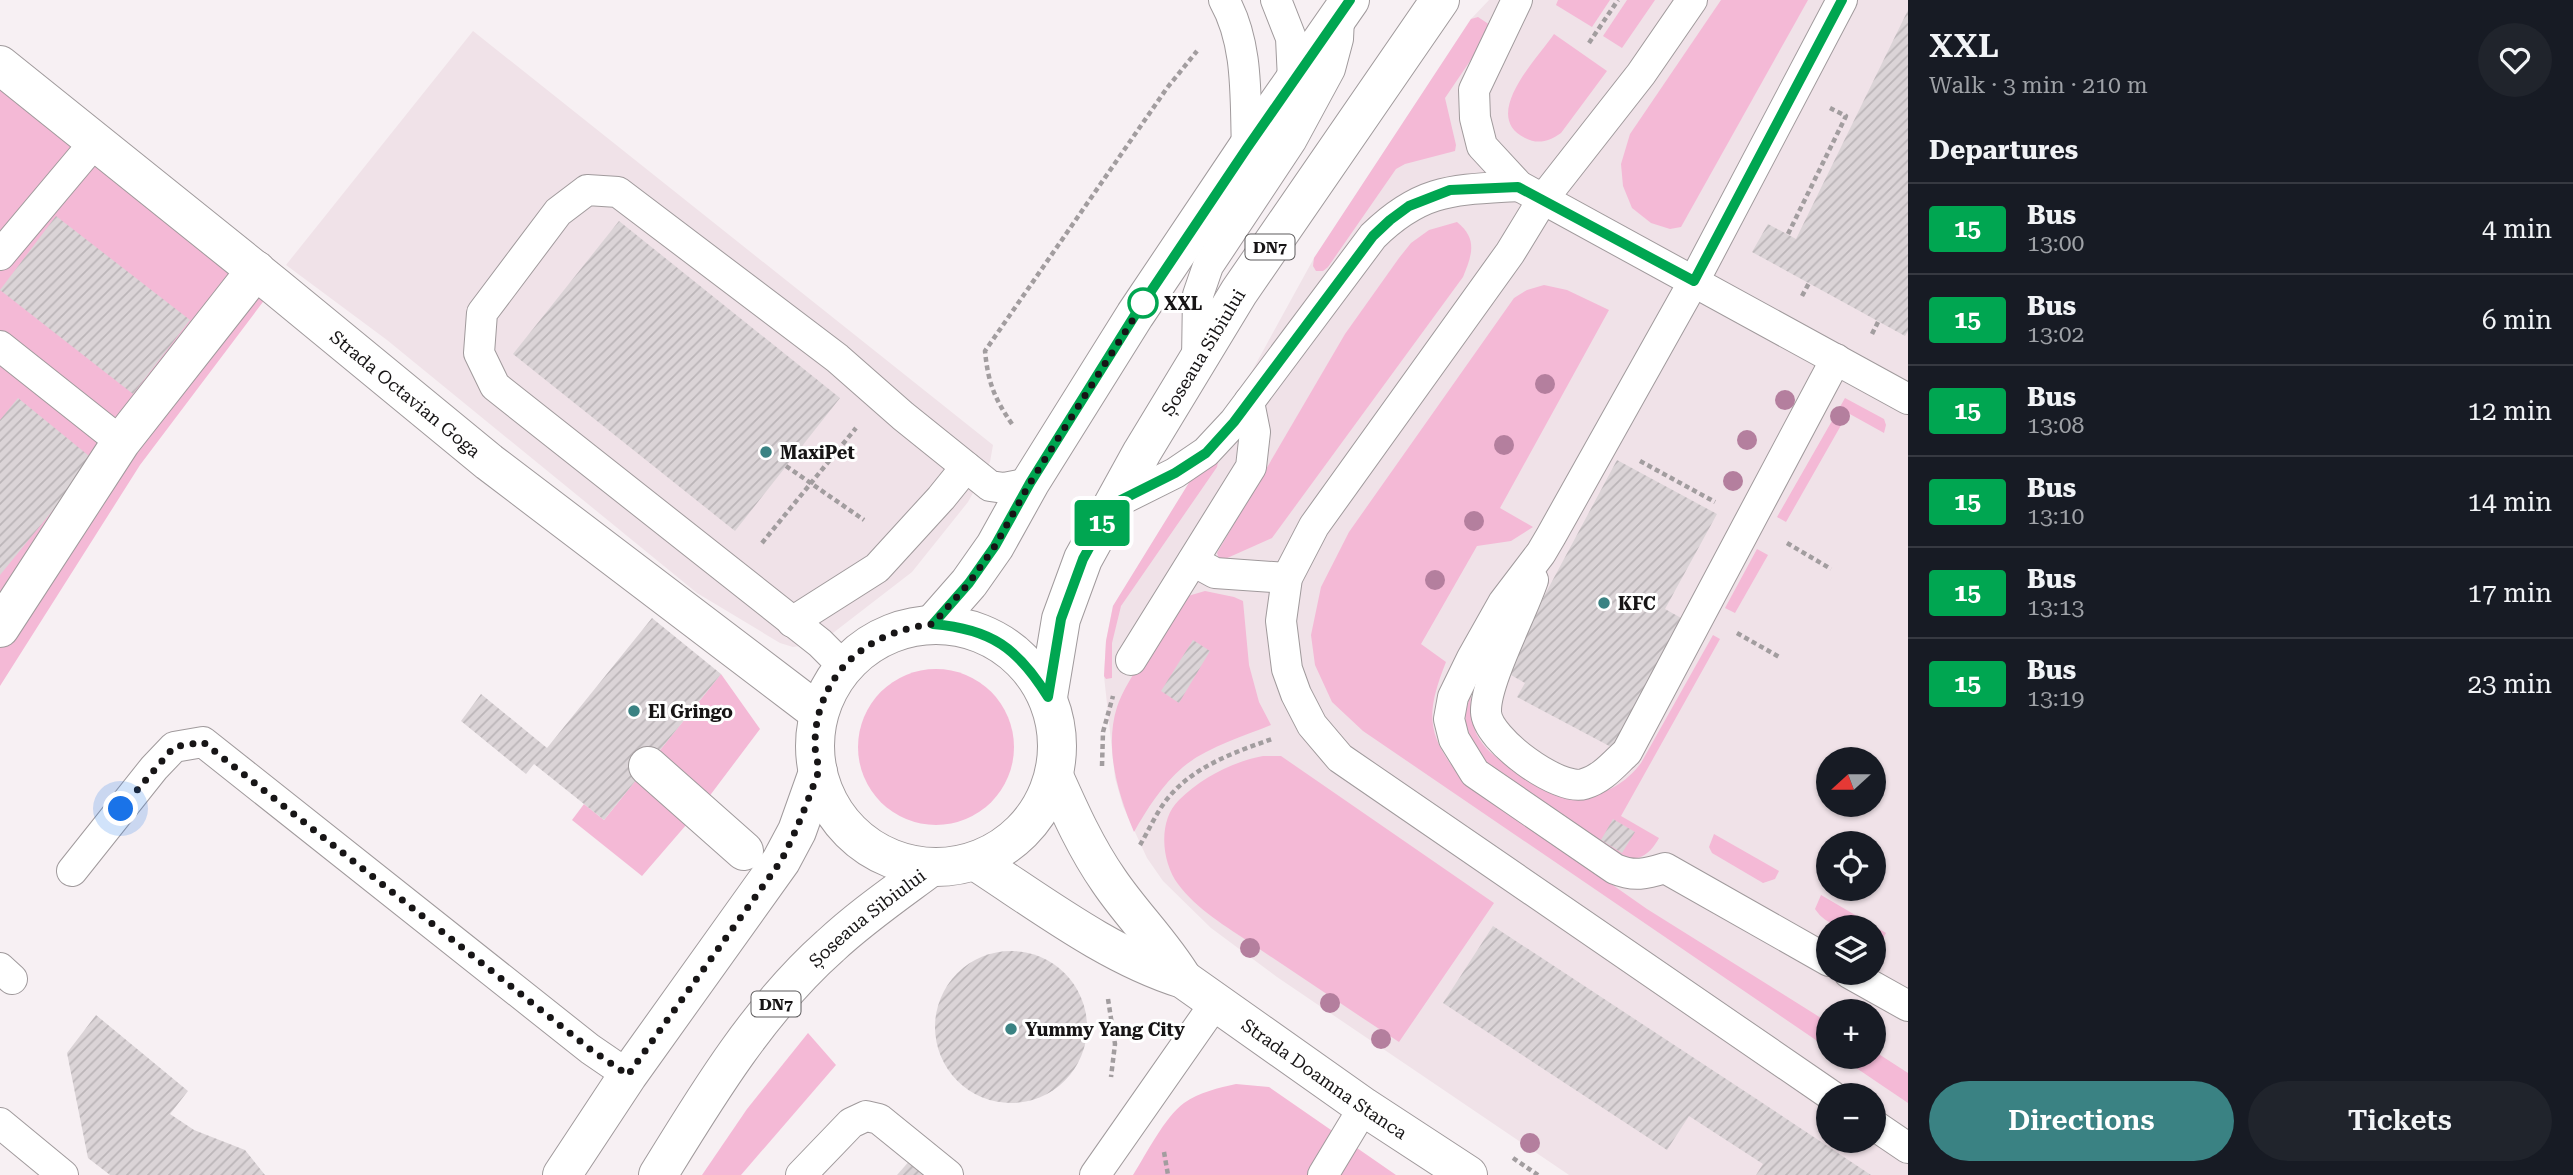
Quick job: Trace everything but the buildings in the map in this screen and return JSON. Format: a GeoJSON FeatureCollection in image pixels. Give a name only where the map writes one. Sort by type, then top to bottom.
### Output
{"type":"FeatureCollection","features":[{"type":"Feature","properties":{"kind":"main road","name":"Șoseaua Sibiului"},"geometry":{"type":"LineString","coordinates":[[1048,697],[1061,619],[1083,559],[1113,504],[1239,292],[1440,0]]}},
{"type":"Feature","properties":{"kind":"main road"},"geometry":{"type":"LineString","coordinates":[[933,624],[969,583],[995,546],[1030,483],[1135,315],[1342,5]]}},
{"type":"Feature","properties":{"kind":"main road","name":"Strada Octavian Goga"},"geometry":{"type":"LineString","coordinates":[[0,65],[256,270],[489,462],[819,713]]}},
{"type":"Feature","properties":{"kind":"main road"},"geometry":{"type":"LineString","coordinates":[[0,628],[121,442],[256,270]]}},
{"type":"Feature","properties":{"kind":"main road","name":"Șoseaua Sibiului"},"geometry":{"type":"LineString","coordinates":[[933,624],[962,627],[989,637],[1020,659],[1033,673],[1048,697],[1056,723],[1057,750],[1054,776],[1043,805],[1025,829],[1001,849],[975,861],[931,867],[899,862],[871,849],[846,828],[828,802],[818,772],[815,743],[819,713],[829,688],[844,667],[862,649],[884,636],[908,627],[933,624]]}},
{"type":"Feature","properties":{"kind":"main road"},"geometry":{"type":"LineString","coordinates":[[648,766],[744,851]]}},
{"type":"Feature","properties":{"kind":"main road","name":"Șoseaua Sibiului"},"geometry":{"type":"LineString","coordinates":[[562,1175],[628,1075],[781,861],[797,831],[818,772]]}},
{"type":"Feature","properties":{"kind":"main road","name":"Strada Doamna Stanca"},"geometry":{"type":"LineString","coordinates":[[1054,776],[1094,858],[1119,895],[1168,955],[1183,979]]}},
{"type":"Feature","properties":{"kind":"main road","name":"Strada Doamna Stanca"},"geometry":{"type":"LineString","coordinates":[[975,861],[1127,956],[1155,970],[1183,979],[1364,1107],[1468,1175]]}},
{"type":"Feature","properties":{"kind":"main road","name":"Șoseaua Sibiului"},"geometry":{"type":"LineString","coordinates":[[658,1175],[748,1039],[788,989],[828,947],[870,911],[931,867]]}},
{"type":"Feature","properties":{"kind":"lane"},"geometry":{"type":"LineString","coordinates":[[1224,0],[1237,24],[1243,63],[1247,148]]}},
{"type":"Feature","properties":{"kind":"lane"},"geometry":{"type":"LineString","coordinates":[[1276,0],[1291,38],[1293,80]]}},
{"type":"Feature","properties":{"kind":"lane"},"geometry":{"type":"LineString","coordinates":[[1517,0],[1474,90],[1475,118],[1482,146],[1531,193],[1908,399]]}},
{"type":"Feature","properties":{"kind":"lane"},"geometry":{"type":"LineString","coordinates":[[1692,0],[1641,74],[1531,193],[1510,253],[1314,527],[1287,578],[1281,621],[1287,670],[1296,694],[1312,725],[1340,758],[1816,1085]]}},
{"type":"Feature","properties":{"kind":"lane"},"geometry":{"type":"LineString","coordinates":[[1816,954],[1665,868],[1643,875],[1627,874],[1615,869],[1475,773],[1454,739],[1449,719],[1453,697],[1467,668],[1503,603],[1541,553],[1694,281],[1842,0]]}},
{"type":"Feature","properties":{"kind":"lane"},"geometry":{"type":"LineString","coordinates":[[1197,360],[1198,295],[1208,266],[1291,141],[1330,69],[1338,39],[1342,5]]}},
{"type":"Feature","properties":{"kind":"lane"},"geometry":{"type":"LineString","coordinates":[[0,255],[95,142]]}},
{"type":"Feature","properties":{"kind":"lane"},"geometry":{"type":"LineString","coordinates":[[844,667],[820,643],[495,386],[479,353],[482,313],[558,212],[587,190],[618,192],[838,358],[990,486],[1004,488],[1030,483]]}},
{"type":"Feature","properties":{"kind":"lane"},"geometry":{"type":"LineString","coordinates":[[1113,504],[1175,473],[1206,453],[1249,402],[1373,236],[1390,220],[1409,206],[1450,190],[1531,193]]}},
{"type":"Feature","properties":{"kind":"lane"},"geometry":{"type":"LineString","coordinates":[[0,347],[121,442]]}},
{"type":"Feature","properties":{"kind":"lane"},"geometry":{"type":"LineString","coordinates":[[1541,553],[1526,601],[1494,678],[1486,712],[1491,730],[1514,754],[1565,783],[1582,785],[1606,772],[1627,752],[1836,359]]}},
{"type":"Feature","properties":{"kind":"lane"},"geometry":{"type":"LineString","coordinates":[[1131,660],[1251,467],[1255,432],[1249,402]]}},
{"type":"Feature","properties":{"kind":"lane"},"geometry":{"type":"LineString","coordinates":[[792,622],[877,568],[966,467]]}},
{"type":"Feature","properties":{"kind":"lane"},"geometry":{"type":"LineString","coordinates":[[1193,561],[1215,573],[1287,578]]}},
{"type":"Feature","properties":{"kind":"lane"},"geometry":{"type":"LineString","coordinates":[[72,871],[154,768],[174,747],[203,742],[590,1049],[628,1075]]}},
{"type":"Feature","properties":{"kind":"lane"},"geometry":{"type":"LineString","coordinates":[[1870,985],[1908,1006]]}},
{"type":"Feature","properties":{"kind":"lane"},"geometry":{"type":"LineString","coordinates":[[1095,1175],[1216,1002]]}},
{"type":"Feature","properties":{"kind":"lane"},"geometry":{"type":"LineString","coordinates":[[1323,1175],[1364,1107]]}},
{"type":"Feature","properties":{"kind":"lane"},"geometry":{"type":"LineString","coordinates":[[801,1175],[851,1123],[866,1116],[879,1119],[948,1175]]}},
{"type":"Feature","properties":{"kind":"lane"},"geometry":{"type":"LineString","coordinates":[[0,1123],[63,1175]]}},
{"type":"Feature","properties":{"kind":"lane"},"geometry":{"type":"LineString","coordinates":[[1886,1133],[1908,1147]]}},
{"type":"Feature","properties":{"kind":"path"},"geometry":{"type":"LineString","coordinates":[[1589,43],[1618,0]]}},
{"type":"Feature","properties":{"kind":"path"},"geometry":{"type":"LineString","coordinates":[[1016,430],[997,401],[987,377],[985,351],[1167,88],[1204,42]]}},
{"type":"Feature","properties":{"kind":"path"},"geometry":{"type":"LineString","coordinates":[[1788,234],[1846,116],[1795,90]]}},
{"type":"Feature","properties":{"kind":"path"},"geometry":{"type":"LineString","coordinates":[[734,576],[882,397]]}},
{"type":"Feature","properties":{"kind":"path"},"geometry":{"type":"LineString","coordinates":[[786,466],[898,543]]}},
{"type":"Feature","properties":{"kind":"path"},"geometry":{"type":"LineString","coordinates":[[1668,487],[1672,478]]}},
{"type":"Feature","properties":{"kind":"path"},"geometry":{"type":"LineString","coordinates":[[1102,771],[1102,732],[1112,699],[1131,660]]}},
{"type":"Feature","properties":{"kind":"path"},"geometry":{"type":"LineString","coordinates":[[1138,848],[1167,799],[1183,783],[1230,754],[1312,725]]}},
{"type":"Feature","properties":{"kind":"path"},"geometry":{"type":"LineString","coordinates":[[1106,989],[1115,1044],[1111,1077],[1118,1093],[1156,1124],[1161,1134],[1168,1175]]}},
{"type":"Feature","properties":{"kind":"path"},"geometry":{"type":"LineString","coordinates":[[1508,1156],[1538,1175]]}},
{"type":"Feature","properties":{"kind":"shaded area"},"geometry":{"type":"Polygon","coordinates":[[[1489,0],[1908,0],[1908,1175],[1569,1175],[1277,977],[1211,928],[1163,881],[1147,858],[1123,806],[1115,778],[1104,676],[1106,641],[1113,606],[1203,460],[1314,258],[1471,19],[1489,0]]]}},
{"type":"Feature","properties":{"kind":"shaded area"},"geometry":{"type":"Polygon","coordinates":[[[1558,0],[1610,0],[1592,27],[1556,5],[1558,0]]]}},
{"type":"Feature","properties":{"kind":"shaded area"},"geometry":{"type":"Polygon","coordinates":[[[1627,0],[1655,0],[1622,48],[1603,36],[1627,0]]]}},
{"type":"Feature","properties":{"kind":"shaded area"},"geometry":{"type":"Polygon","coordinates":[[[1721,0],[1808,0],[1681,227],[1670,229],[1651,223],[1632,208],[1623,186],[1621,164],[1630,134],[1721,0]]]}},
{"type":"Feature","properties":{"kind":"shaded area"},"geometry":{"type":"Polygon","coordinates":[[[1478,17],[1490,25],[1489,33],[1445,98],[1455,151],[1405,164],[1396,169],[1328,267],[1323,271],[1316,271],[1313,266],[1314,258],[1471,19],[1478,17]]]}},
{"type":"Feature","properties":{"kind":"shaded area"},"geometry":{"type":"Polygon","coordinates":[[[473,31],[993,445],[990,462],[968,502],[912,572],[820,643],[793,647],[780,643],[697,593],[387,340],[286,265],[473,31]]]}},
{"type":"Feature","properties":{"kind":"shaded area"},"geometry":{"type":"Polygon","coordinates":[[[1554,34],[1607,71],[1561,133],[1539,142],[1525,138],[1513,128],[1508,116],[1516,87],[1554,34]]]}},
{"type":"Feature","properties":{"kind":"shaded area"},"geometry":{"type":"Polygon","coordinates":[[[0,65],[275,286],[140,465],[0,686],[0,65]]]}},
{"type":"Feature","properties":{"kind":"shaded area"},"geometry":{"type":"Polygon","coordinates":[[[1457,222],[1468,235],[1471,248],[1463,277],[1272,538],[1225,559],[1219,559],[1217,553],[1345,334],[1411,243],[1429,230],[1457,222]]]}},
{"type":"Feature","properties":{"kind":"shaded area"},"geometry":{"type":"Polygon","coordinates":[[[1544,285],[1567,290],[1609,310],[1500,508],[1533,527],[1511,541],[1477,546],[1421,644],[1446,662],[1432,711],[1436,738],[1451,765],[1464,781],[1647,909],[1816,1015],[1816,1040],[1363,731],[1332,702],[1315,665],[1311,635],[1321,587],[1349,532],[1514,298],[1527,290],[1544,285]]]}},
{"type":"Feature","properties":{"kind":"shaded area"},"geometry":{"type":"Polygon","coordinates":[[[1845,398],[1884,419],[1884,433],[1848,413],[1786,522],[1777,517],[1845,398]]]}},
{"type":"Feature","properties":{"kind":"shaded area"},"geometry":{"type":"Polygon","coordinates":[[[1214,458],[1218,462],[1217,467],[1121,606],[1112,643],[1112,678],[1106,679],[1106,641],[1113,606],[1203,460],[1214,458]]]}},
{"type":"Feature","properties":{"kind":"shaded area"},"geometry":{"type":"Polygon","coordinates":[[[1757,549],[1768,555],[1735,613],[1725,608],[1757,549]]]}},
{"type":"Feature","properties":{"kind":"shaded area"},"geometry":{"type":"Polygon","coordinates":[[[1205,591],[1243,601],[1249,665],[1259,702],[1271,725],[1214,748],[1183,767],[1168,782],[1134,832],[1118,787],[1112,755],[1113,723],[1117,707],[1137,668],[1183,602],[1188,596],[1205,591]]]}},
{"type":"Feature","properties":{"kind":"shaded area"},"geometry":{"type":"Polygon","coordinates":[[[1713,635],[1720,639],[1621,816],[1659,838],[1644,855],[1623,860],[1503,780],[1477,755],[1466,725],[1465,714],[1471,693],[1471,714],[1477,735],[1486,748],[1502,761],[1550,789],[1572,795],[1595,794],[1615,786],[1625,780],[1641,763],[1713,635]]]}},
{"type":"Feature","properties":{"kind":"shaded area"},"geometry":{"type":"Polygon","coordinates":[[[936,669],[966,675],[991,692],[1008,717],[1014,747],[1008,777],[991,802],[966,819],[936,825],[906,819],[881,802],[864,777],[858,747],[864,717],[881,692],[906,675],[936,669]]]}},
{"type":"Feature","properties":{"kind":"shaded area"},"geometry":{"type":"Polygon","coordinates":[[[721,674],[760,729],[699,810],[642,876],[572,820],[584,804],[604,820],[721,674]]]}},
{"type":"Feature","properties":{"kind":"shaded area"},"geometry":{"type":"Polygon","coordinates":[[[1263,756],[1281,756],[1494,903],[1399,1042],[1212,917],[1185,893],[1172,875],[1164,841],[1172,808],[1207,778],[1240,762],[1263,756]]]}},
{"type":"Feature","properties":{"kind":"shaded area"},"geometry":{"type":"Polygon","coordinates":[[[1714,834],[1779,871],[1775,879],[1763,883],[1712,853],[1709,847],[1714,834]]]}},
{"type":"Feature","properties":{"kind":"shaded area"},"geometry":{"type":"Polygon","coordinates":[[[1818,901],[1831,901],[1855,915],[1820,915],[1815,909],[1818,901]]]}},
{"type":"Feature","properties":{"kind":"shaded area"},"geometry":{"type":"Polygon","coordinates":[[[808,1033],[836,1065],[741,1175],[702,1175],[747,1109],[808,1033]]]}},
{"type":"Feature","properties":{"kind":"shaded area"},"geometry":{"type":"Polygon","coordinates":[[[1886,1059],[1908,1073],[1908,1103],[1886,1088],[1886,1083],[1878,1083],[1858,1069],[1886,1069],[1886,1059]]]}},
{"type":"Feature","properties":{"kind":"shaded area"},"geometry":{"type":"Polygon","coordinates":[[[1236,1084],[1269,1087],[1396,1175],[1133,1175],[1177,1109],[1196,1096],[1236,1084]]]}},
{"type":"Feature","properties":{"kind":"bus line","name":"15"},"geometry":{"type":"LineString","coordinates":[[1350,0],[1135,315],[1030,483],[995,546],[969,583],[933,624],[962,627],[989,637],[1013,652],[1033,673],[1048,697],[1061,619],[1083,559],[1113,504],[1175,473],[1206,453],[1234,422],[1373,236],[1390,220],[1409,206],[1450,190],[1518,187],[1694,281],[1842,0]]}},
{"type":"Feature","properties":{"kind":"place","name":"XXL"},"geometry":{"type":"Point","coordinates":[1143,303]}},
{"type":"Feature","properties":{"kind":"place","name":"MaxiPet"},"geometry":{"type":"Point","coordinates":[766,452]}},
{"type":"Feature","properties":{"kind":"place","name":"KFC"},"geometry":{"type":"Point","coordinates":[1604,603]}},
{"type":"Feature","properties":{"kind":"place","name":"El Gringo"},"geometry":{"type":"Point","coordinates":[634,711]}},
{"type":"Feature","properties":{"kind":"place","name":"Yummy Yang City"},"geometry":{"type":"Point","coordinates":[1011,1029]}},
{"type":"Feature","properties":{"kind":"route"},"geometry":{"type":"LineString","coordinates":[[121,809],[174,747],[203,742],[590,1049],[628,1075],[781,861],[797,831],[818,772],[815,743],[819,713],[829,688],[844,667],[862,649],[884,636],[908,627],[933,624],[969,583],[995,546],[1030,483],[1149,294],[1143,303]]}}]}
